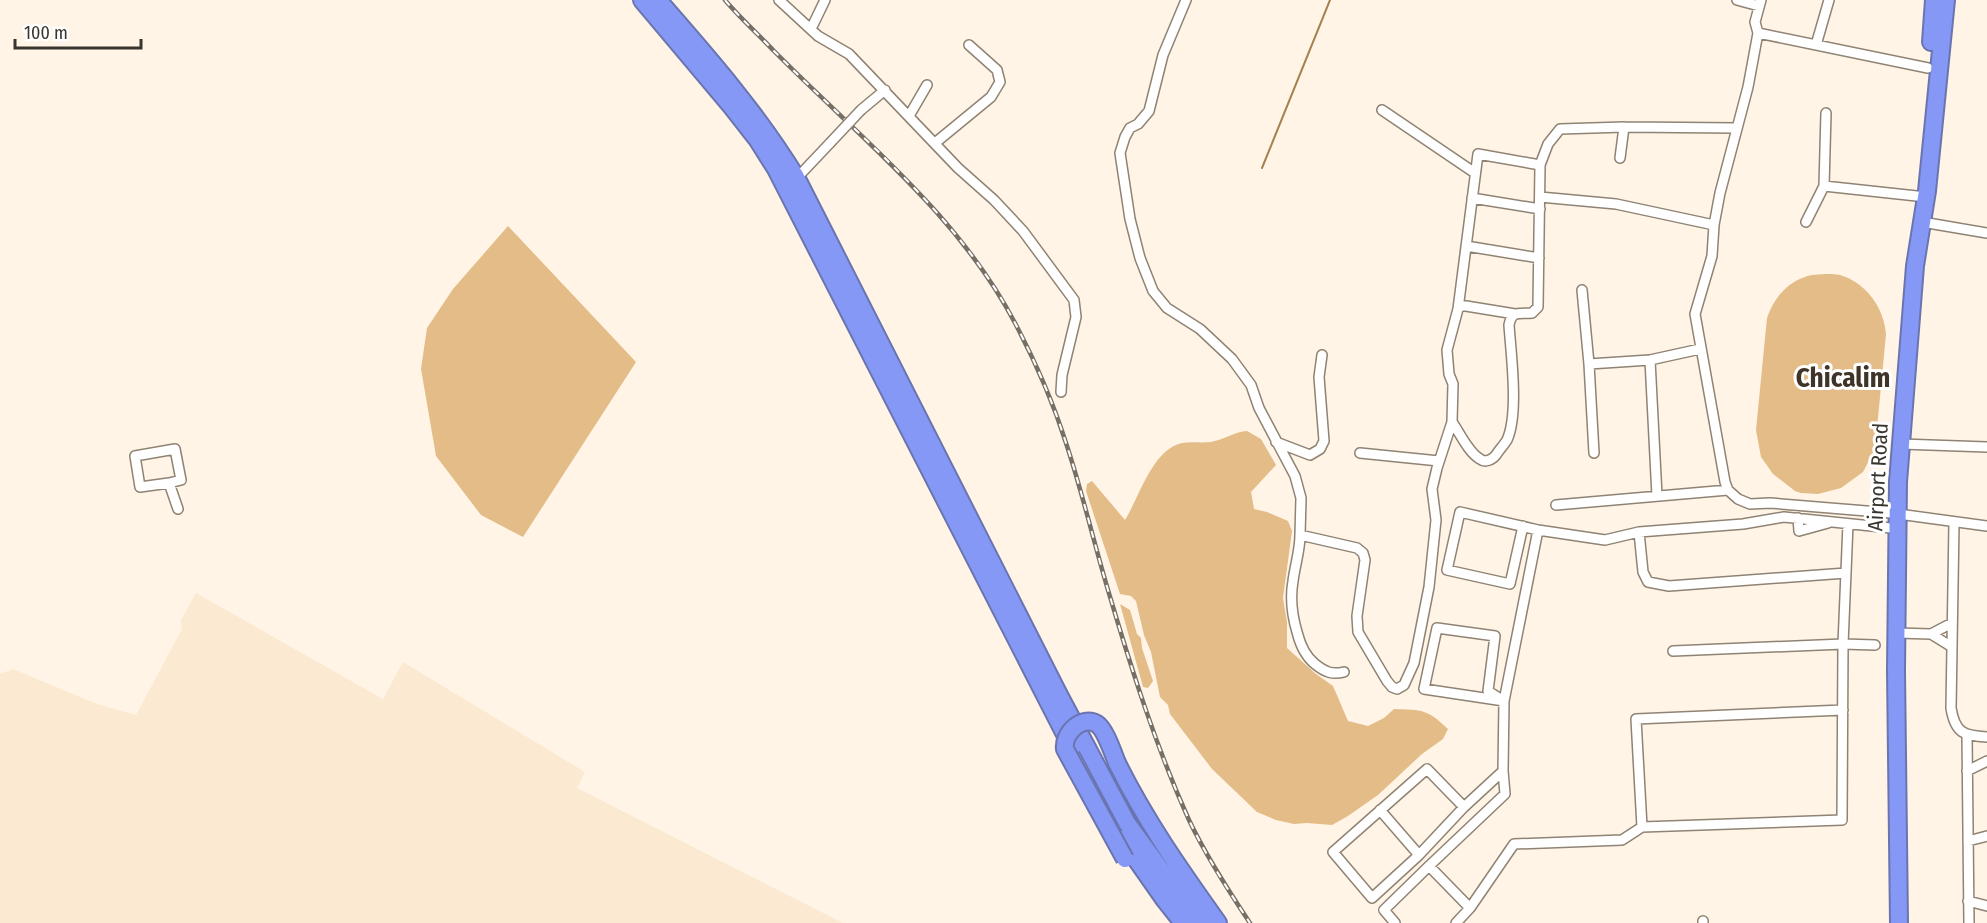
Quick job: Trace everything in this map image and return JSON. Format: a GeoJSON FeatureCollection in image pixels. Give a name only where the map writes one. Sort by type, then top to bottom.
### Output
{"type":"FeatureCollection","features":[{"type":"Feature","properties":{"kind":"highway"},"geometry":{"type":"LineString","coordinates":[[642,0],[757,139],[776,169],[1099,801],[1129,850],[1183,923]]}},
{"type":"Feature","properties":{"kind":"highway"},"geometry":{"type":"LineString","coordinates":[[658,0],[715,66],[776,144],[796,177],[1059,695],[1127,823],[1200,923]]}},
{"type":"Feature","properties":{"kind":"highway","name":"Airport Road"},"geometry":{"type":"LineString","coordinates":[[1899,923],[1897,633],[1893,518],[1915,266],[1922,222],[1920,197],[1934,0]]}},
{"type":"Feature","properties":{"kind":"highway","name":"Airport Road"},"geometry":{"type":"LineString","coordinates":[[1888,923],[1887,653],[1903,310],[1946,0]]}},
{"type":"Feature","properties":{"kind":"highway"},"geometry":{"type":"LineString","coordinates":[[1172,923],[1125,859],[1065,749],[1064,741],[1072,728],[1086,722],[1096,723],[1102,729],[1144,815],[1218,923]]}},
{"type":"Feature","properties":{"kind":"street"},"geometry":{"type":"LineString","coordinates":[[780,0],[818,36],[849,54],[958,168],[994,200],[1023,231],[1074,300],[1076,317],[1062,375],[1061,392]]}},
{"type":"Feature","properties":{"kind":"street"},"geometry":{"type":"LineString","coordinates":[[811,29],[825,0]]}},
{"type":"Feature","properties":{"kind":"street"},"geometry":{"type":"LineString","coordinates":[[1186,0],[1163,55],[1149,111],[1138,124],[1130,128],[1120,153],[1130,219],[1140,258],[1152,291],[1167,308],[1200,329],[1232,359],[1251,386],[1259,408],[1295,476],[1301,498],[1300,547],[1292,583],[1291,608],[1299,641],[1310,660],[1320,668],[1336,674],[1344,672]]}},
{"type":"Feature","properties":{"kind":"street"},"geometry":{"type":"LineString","coordinates":[[1737,0],[1760,3],[1755,22],[1758,33],[1748,87],[1720,193],[1714,225],[1712,256],[1695,314],[1728,490],[1738,499],[1750,504],[1770,503],[1893,518],[1987,526]]}},
{"type":"Feature","properties":{"kind":"street"},"geometry":{"type":"LineString","coordinates":[[1816,45],[1829,0]]}},
{"type":"Feature","properties":{"kind":"street"},"geometry":{"type":"LineString","coordinates":[[1758,33],[1928,68]]}},
{"type":"Feature","properties":{"kind":"street"},"geometry":{"type":"LineString","coordinates":[[935,143],[991,97],[1000,82],[997,70],[969,45]]}},
{"type":"Feature","properties":{"kind":"street"},"geometry":{"type":"LineString","coordinates":[[909,116],[927,85]]}},
{"type":"Feature","properties":{"kind":"street"},"geometry":{"type":"LineString","coordinates":[[789,193],[796,177],[861,110],[885,90]]}},
{"type":"Feature","properties":{"kind":"street"},"geometry":{"type":"LineString","coordinates":[[1382,110],[1475,173]]}},
{"type":"Feature","properties":{"kind":"street"},"geometry":{"type":"LineString","coordinates":[[1806,222],[1824,186],[1826,113]]}},
{"type":"Feature","properties":{"kind":"street"},"geometry":{"type":"LineString","coordinates":[[1620,158],[1624,127]]}},
{"type":"Feature","properties":{"kind":"street"},"geometry":{"type":"LineString","coordinates":[[1458,309],[1466,306],[1515,314],[1532,313],[1538,307],[1539,165],[1548,144],[1560,129],[1736,128]]}},
{"type":"Feature","properties":{"kind":"street"},"geometry":{"type":"LineString","coordinates":[[1300,535],[1357,548],[1363,553],[1365,560],[1357,616],[1358,632],[1387,681],[1397,690],[1404,685],[1414,663],[1424,618],[1436,520],[1432,489],[1452,422],[1453,384],[1449,374],[1447,350],[1458,309],[1478,154],[1539,165]]}},
{"type":"Feature","properties":{"kind":"street"},"geometry":{"type":"LineString","coordinates":[[1824,186],[1920,197]]}},
{"type":"Feature","properties":{"kind":"street"},"geometry":{"type":"LineString","coordinates":[[1540,197],[1616,204],[1714,225]]}},
{"type":"Feature","properties":{"kind":"street"},"geometry":{"type":"LineString","coordinates":[[1472,198],[1540,209]]}},
{"type":"Feature","properties":{"kind":"street"},"geometry":{"type":"LineString","coordinates":[[1922,222],[1987,233]]}},
{"type":"Feature","properties":{"kind":"street"},"geometry":{"type":"LineString","coordinates":[[1466,246],[1539,258]]}},
{"type":"Feature","properties":{"kind":"street"},"geometry":{"type":"LineString","coordinates":[[1582,290],[1594,453]]}},
{"type":"Feature","properties":{"kind":"street"},"geometry":{"type":"LineString","coordinates":[[1452,422],[1473,454],[1481,460],[1493,459],[1506,441],[1510,430],[1514,392],[1509,325],[1511,317],[1515,314]]}},
{"type":"Feature","properties":{"kind":"street"},"geometry":{"type":"LineString","coordinates":[[1589,364],[1650,360],[1700,349]]}},
{"type":"Feature","properties":{"kind":"street"},"geometry":{"type":"LineString","coordinates":[[1276,442],[1310,455],[1320,449],[1324,441],[1319,377],[1322,356]]}},
{"type":"Feature","properties":{"kind":"street"},"geometry":{"type":"LineString","coordinates":[[1650,360],[1657,496]]}},
{"type":"Feature","properties":{"kind":"street"},"geometry":{"type":"LineString","coordinates":[[1901,444],[1987,447]]}},
{"type":"Feature","properties":{"kind":"street"},"geometry":{"type":"LineString","coordinates":[[175,448],[181,480],[169,483],[140,487],[135,456],[175,448]]}},
{"type":"Feature","properties":{"kind":"street"},"geometry":{"type":"LineString","coordinates":[[1360,453],[1439,461]]}},
{"type":"Feature","properties":{"kind":"street"},"geometry":{"type":"LineString","coordinates":[[169,483],[178,509]]}},
{"type":"Feature","properties":{"kind":"street"},"geometry":{"type":"LineString","coordinates":[[1556,505],[1728,490]]}},
{"type":"Feature","properties":{"kind":"street"},"geometry":{"type":"LineString","coordinates":[[1523,526],[1510,584],[1447,570],[1460,512],[1523,526],[1538,530],[1605,540],[1639,532],[1743,524],[1784,517],[1798,518],[1799,531],[1833,522],[1848,524],[1893,518]]}},
{"type":"Feature","properties":{"kind":"street"},"geometry":{"type":"LineString","coordinates":[[1954,523],[1951,708],[1958,728],[1967,736],[1987,737]]}},
{"type":"Feature","properties":{"kind":"street"},"geometry":{"type":"LineString","coordinates":[[1456,923],[1470,908],[1514,844],[1622,840],[1642,827],[1842,820],[1843,644],[1848,524]]}},
{"type":"Feature","properties":{"kind":"street"},"geometry":{"type":"LineString","coordinates":[[1395,923],[1384,910],[1505,794],[1504,701],[1538,530]]}},
{"type":"Feature","properties":{"kind":"street"},"geometry":{"type":"LineString","coordinates":[[1639,532],[1643,572],[1648,582],[1669,586],[1846,573]]}},
{"type":"Feature","properties":{"kind":"street"},"geometry":{"type":"LineString","coordinates":[[1897,633],[1931,634],[1952,623]]}},
{"type":"Feature","properties":{"kind":"street"},"geometry":{"type":"LineString","coordinates":[[1437,628],[1495,636],[1488,691],[1504,701],[1424,689],[1437,628]]}},
{"type":"Feature","properties":{"kind":"street"},"geometry":{"type":"LineString","coordinates":[[1931,634],[1952,647]]}},
{"type":"Feature","properties":{"kind":"street"},"geometry":{"type":"LineString","coordinates":[[1673,651],[1843,644],[1875,645]]}},
{"type":"Feature","properties":{"kind":"street"},"geometry":{"type":"LineString","coordinates":[[1642,827],[1636,719],[1843,710]]}},
{"type":"Feature","properties":{"kind":"street"},"geometry":{"type":"LineString","coordinates":[[1967,736],[1969,923]]}},
{"type":"Feature","properties":{"kind":"street"},"geometry":{"type":"LineString","coordinates":[[1967,771],[1987,761]]}},
{"type":"Feature","properties":{"kind":"street"},"geometry":{"type":"LineString","coordinates":[[1464,807],[1427,770],[1333,852],[1372,898],[1419,855],[1464,807],[1503,771]]}},
{"type":"Feature","properties":{"kind":"street"},"geometry":{"type":"LineString","coordinates":[[1380,810],[1419,855]]}},
{"type":"Feature","properties":{"kind":"street"},"geometry":{"type":"LineString","coordinates":[[1968,841],[1987,836]]}},
{"type":"Feature","properties":{"kind":"street"},"geometry":{"type":"LineString","coordinates":[[1429,866],[1470,908]]}},
{"type":"Feature","properties":{"kind":"street"},"geometry":{"type":"LineString","coordinates":[[1968,901],[1987,906]]}},
{"type":"Feature","properties":{"kind":"shaded area"},"geometry":{"type":"Polygon","coordinates":[[[508,226],[636,362],[523,537],[481,515],[436,456],[421,369],[427,328],[453,289],[508,226]]]}},
{"type":"Feature","properties":{"kind":"shaded area"},"geometry":{"type":"Polygon","coordinates":[[[1841,275],[1860,285],[1878,307],[1885,325],[1875,449],[1863,472],[1841,488],[1818,494],[1801,493],[1773,474],[1761,457],[1756,430],[1767,318],[1777,299],[1792,283],[1807,276],[1841,275]]]}},
{"type":"Feature","properties":{"kind":"shaded area"},"geometry":{"type":"Polygon","coordinates":[[[1247,431],[1261,439],[1276,465],[1251,492],[1254,509],[1288,521],[1292,531],[1283,598],[1287,622],[1287,648],[1333,686],[1348,721],[1368,726],[1384,718],[1394,709],[1412,710],[1429,714],[1448,729],[1443,739],[1422,754],[1378,795],[1332,825],[1294,824],[1257,812],[1212,769],[1170,714],[1168,705],[1160,697],[1151,652],[1144,635],[1136,601],[1131,596],[1120,594],[1086,491],[1087,484],[1092,481],[1125,520],[1155,464],[1172,447],[1182,443],[1211,442],[1247,431]]]}},
{"type":"Feature","properties":{"kind":"shaded area"},"geometry":{"type":"Polygon","coordinates":[[[196,593],[383,699],[403,662],[585,772],[577,788],[843,923],[0,923],[0,674],[13,669],[97,704],[136,715],[182,629],[181,620],[196,593]]]}},
{"type":"Feature","properties":{"kind":"shaded area"},"geometry":{"type":"Polygon","coordinates":[[[1120,604],[1130,610],[1137,634],[1141,638],[1153,681],[1148,688],[1143,687],[1120,604]]]}},
{"type":"Feature","properties":{"kind":"waterway"},"geometry":{"type":"LineString","coordinates":[[1262,168],[1330,0]]}},
{"type":"Feature","properties":{"kind":"railway"},"geometry":{"type":"LineString","coordinates":[[725,0],[936,211],[992,284],[1015,323],[1030,352],[1061,428],[1128,656],[1166,766],[1203,847],[1250,923]]}},
{"type":"Feature","properties":{"kind":"district","name":"Chicalim"},"geometry":{"type":"Point","coordinates":[1843,378]}}]}
